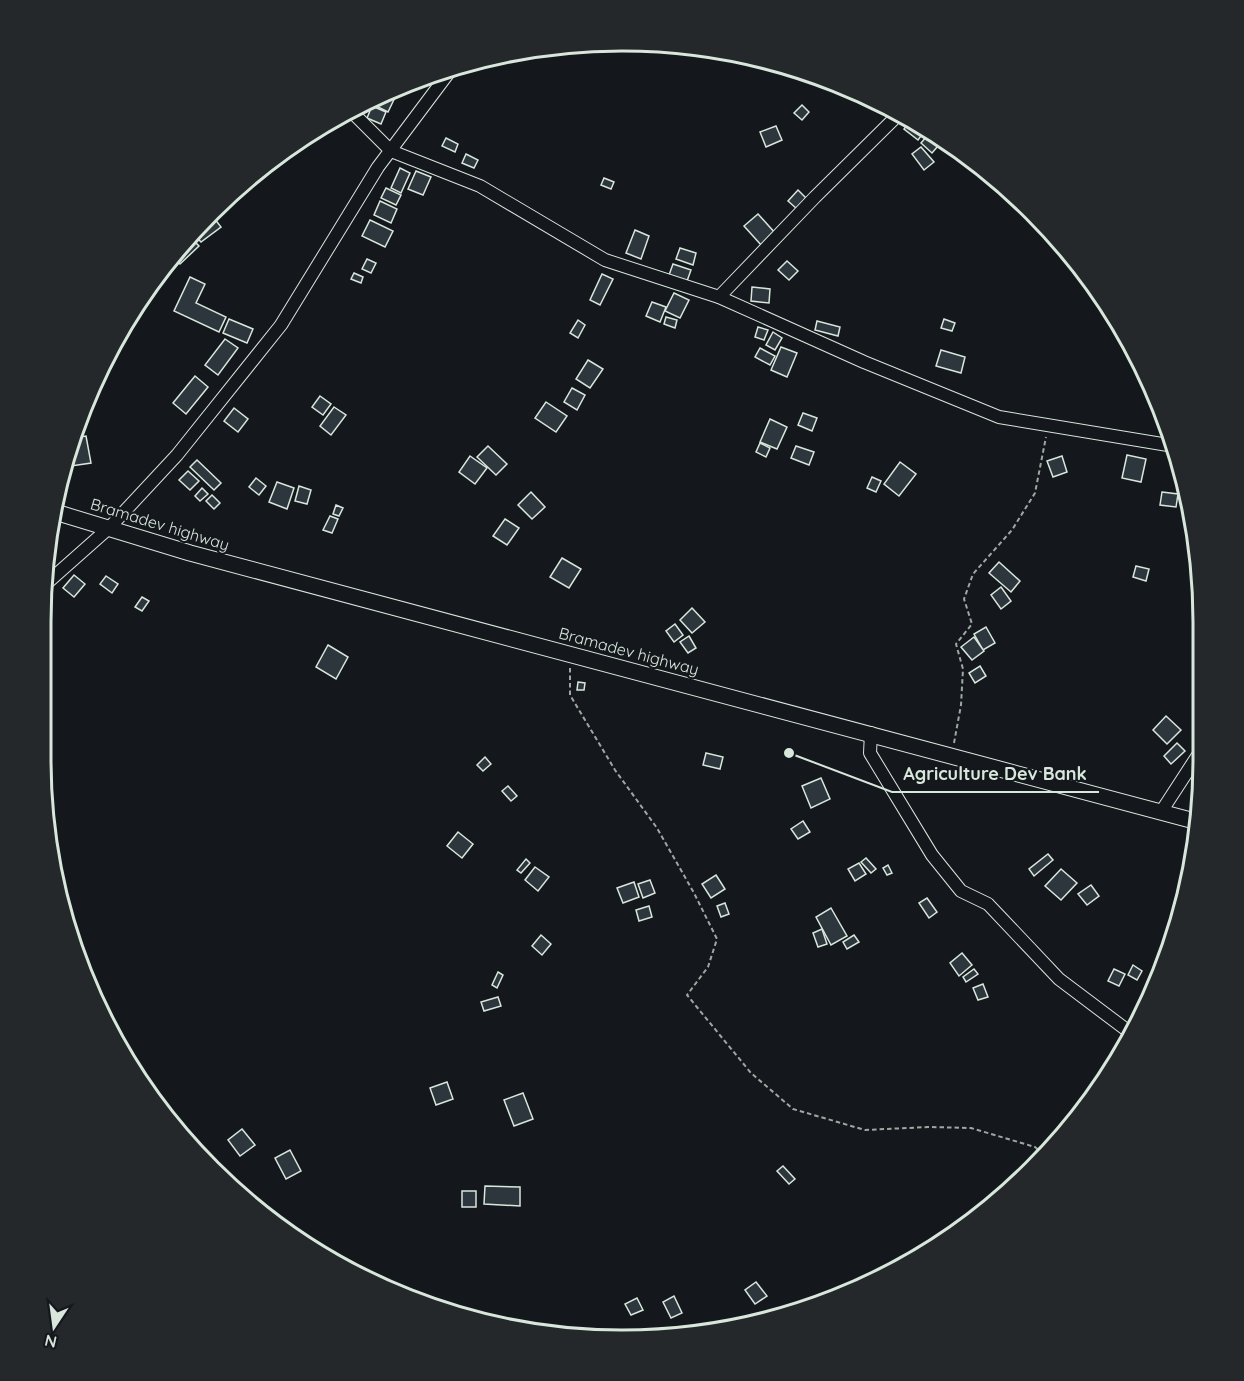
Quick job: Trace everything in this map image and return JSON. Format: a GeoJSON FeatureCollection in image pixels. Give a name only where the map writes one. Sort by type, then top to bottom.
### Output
{"type":"FeatureCollection","features":[{"type":"Feature","properties":{"kind":"street"},"geometry":{"type":"LineString","coordinates":[[53,578],[110,527],[177,455],[281,325],[378,167],[444,79]]}},
{"type":"Feature","properties":{"kind":"street"},"geometry":{"type":"LineString","coordinates":[[356,117],[390,151],[480,186],[605,260],[720,297],[864,362],[999,417],[1165,445]]}},
{"type":"Feature","properties":{"kind":"street"},"geometry":{"type":"LineString","coordinates":[[720,297],[893,119]]}},
{"type":"Feature","properties":{"kind":"street","name":"Bramadev highway"},"geometry":{"type":"LineString","coordinates":[[62,514],[190,553],[1190,820]]}},
{"type":"Feature","properties":{"kind":"street"},"geometry":{"type":"LineString","coordinates":[[871,733],[870,753],[932,855],[961,891],[988,904],[1059,979],[1125,1029]]}},
{"type":"Feature","properties":{"kind":"street"},"geometry":{"type":"LineString","coordinates":[[1161,812],[1193,762]]}},
{"type":"Feature","properties":{"kind":"path"},"geometry":{"type":"LineString","coordinates":[[951,755],[961,705],[963,669],[956,644],[972,624],[964,599],[973,574],[1012,530],[1035,493],[1048,426]]}},
{"type":"Feature","properties":{"kind":"path"},"geometry":{"type":"LineString","coordinates":[[570,654],[570,695],[615,770],[657,828],[717,939],[708,967],[687,995],[751,1073],[793,1109],[865,1130],[928,1127],[971,1128],[1038,1150]]}},
{"type":"Feature","properties":{"kind":"building"},"geometry":{"type":"Polygon","coordinates":[[[395,98],[388,112],[377,106],[395,98]]]}},
{"type":"Feature","properties":{"kind":"building"},"geometry":{"type":"Polygon","coordinates":[[[802,105],[809,112],[802,120],[794,113],[802,105]]]}},
{"type":"Feature","properties":{"kind":"building"},"geometry":{"type":"Polygon","coordinates":[[[375,107],[386,112],[381,124],[367,118],[371,109],[375,107]]]}},
{"type":"Feature","properties":{"kind":"building"},"geometry":{"type":"Polygon","coordinates":[[[776,126],[782,140],[766,147],[760,132],[776,126]]]}},
{"type":"Feature","properties":{"kind":"building"},"geometry":{"type":"Polygon","coordinates":[[[906,126],[921,136],[918,140],[904,129],[906,126]]]}},
{"type":"Feature","properties":{"kind":"building"},"geometry":{"type":"Polygon","coordinates":[[[446,138],[458,144],[455,152],[442,146],[446,138]]]}},
{"type":"Feature","properties":{"kind":"building"},"geometry":{"type":"Polygon","coordinates":[[[925,138],[938,146],[932,153],[921,143],[925,138]]]}},
{"type":"Feature","properties":{"kind":"building"},"geometry":{"type":"Polygon","coordinates":[[[921,147],[934,162],[924,170],[912,154],[921,147]]]}},
{"type":"Feature","properties":{"kind":"building"},"geometry":{"type":"Polygon","coordinates":[[[466,154],[478,160],[474,168],[462,163],[466,154]]]}},
{"type":"Feature","properties":{"kind":"building"},"geometry":{"type":"Polygon","coordinates":[[[400,168],[410,173],[401,193],[391,188],[400,168]]]}},
{"type":"Feature","properties":{"kind":"building"},"geometry":{"type":"Polygon","coordinates":[[[416,171],[431,177],[423,195],[408,189],[416,171]]]}},
{"type":"Feature","properties":{"kind":"building"},"geometry":{"type":"Polygon","coordinates":[[[604,178],[614,182],[611,189],[601,185],[604,178]]]}},
{"type":"Feature","properties":{"kind":"building"},"geometry":{"type":"Polygon","coordinates":[[[386,188],[401,195],[396,205],[381,198],[386,188]]]}},
{"type":"Feature","properties":{"kind":"building"},"geometry":{"type":"Polygon","coordinates":[[[798,190],[806,198],[797,209],[788,201],[798,190]]]}},
{"type":"Feature","properties":{"kind":"building"},"geometry":{"type":"Polygon","coordinates":[[[380,201],[397,209],[391,223],[374,215],[380,201]]]}},
{"type":"Feature","properties":{"kind":"building"},"geometry":{"type":"Polygon","coordinates":[[[758,214],[776,234],[762,246],[744,226],[758,214]]]}},
{"type":"Feature","properties":{"kind":"building"},"geometry":{"type":"Polygon","coordinates":[[[216,220],[221,227],[201,242],[199,240],[216,220]]]}},
{"type":"Feature","properties":{"kind":"building"},"geometry":{"type":"Polygon","coordinates":[[[370,220],[393,231],[385,247],[362,236],[370,220]]]}},
{"type":"Feature","properties":{"kind":"building"},"geometry":{"type":"Polygon","coordinates":[[[635,230],[649,236],[641,259],[626,253],[635,230]]]}},
{"type":"Feature","properties":{"kind":"building"},"geometry":{"type":"Polygon","coordinates":[[[196,243],[199,246],[180,264],[179,263],[196,243]]]}},
{"type":"Feature","properties":{"kind":"building"},"geometry":{"type":"Polygon","coordinates":[[[680,248],[696,253],[693,265],[676,259],[680,248]]]}},
{"type":"Feature","properties":{"kind":"building"},"geometry":{"type":"Polygon","coordinates":[[[367,259],[376,263],[371,273],[362,269],[367,259]]]}},
{"type":"Feature","properties":{"kind":"building"},"geometry":{"type":"Polygon","coordinates":[[[787,261],[798,271],[789,280],[778,270],[787,261]]]}},
{"type":"Feature","properties":{"kind":"building"},"geometry":{"type":"Polygon","coordinates":[[[673,264],[691,270],[687,281],[669,275],[673,264]]]}},
{"type":"Feature","properties":{"kind":"building"},"geometry":{"type":"Polygon","coordinates":[[[354,273],[363,277],[361,283],[351,279],[354,273]]]}},
{"type":"Feature","properties":{"kind":"building"},"geometry":{"type":"Polygon","coordinates":[[[602,274],[613,279],[600,305],[590,300],[602,274]]]}},
{"type":"Feature","properties":{"kind":"building"},"geometry":{"type":"Polygon","coordinates":[[[190,277],[205,284],[196,303],[226,317],[219,332],[174,311],[190,277]]]}},
{"type":"Feature","properties":{"kind":"building"},"geometry":{"type":"Polygon","coordinates":[[[752,287],[770,289],[769,303],[751,301],[752,287]]]}},
{"type":"Feature","properties":{"kind":"building"},"geometry":{"type":"Polygon","coordinates":[[[674,293],[689,300],[680,318],[665,311],[674,293]]]}},
{"type":"Feature","properties":{"kind":"building"},"geometry":{"type":"Polygon","coordinates":[[[652,302],[666,307],[660,322],[646,316],[652,302]]]}},
{"type":"Feature","properties":{"kind":"building"},"geometry":{"type":"Polygon","coordinates":[[[666,317],[677,320],[675,328],[664,324],[666,317]]]}},
{"type":"Feature","properties":{"kind":"building"},"geometry":{"type":"Polygon","coordinates":[[[229,319],[253,329],[247,343],[223,333],[229,319]]]}},
{"type":"Feature","properties":{"kind":"building"},"geometry":{"type":"Polygon","coordinates":[[[944,319],[955,323],[952,331],[941,328],[944,319]]]}},
{"type":"Feature","properties":{"kind":"building"},"geometry":{"type":"Polygon","coordinates":[[[578,320],[585,325],[578,338],[570,333],[578,320]]]}},
{"type":"Feature","properties":{"kind":"building"},"geometry":{"type":"Polygon","coordinates":[[[817,321],[840,327],[838,336],[815,330],[817,321]]]}},
{"type":"Feature","properties":{"kind":"building"},"geometry":{"type":"Polygon","coordinates":[[[758,327],[768,330],[764,340],[755,337],[758,327]]]}},
{"type":"Feature","properties":{"kind":"building"},"geometry":{"type":"Polygon","coordinates":[[[773,332],[782,338],[775,350],[766,345],[773,332]]]}},
{"type":"Feature","properties":{"kind":"building"},"geometry":{"type":"Polygon","coordinates":[[[225,339],[238,348],[218,375],[205,365],[225,339]]]}},
{"type":"Feature","properties":{"kind":"building"},"geometry":{"type":"Polygon","coordinates":[[[781,347],[797,353],[787,377],[771,370],[781,347]]]}},
{"type":"Feature","properties":{"kind":"building"},"geometry":{"type":"Polygon","coordinates":[[[760,348],[775,356],[770,365],[755,357],[760,348]]]}},
{"type":"Feature","properties":{"kind":"building"},"geometry":{"type":"Polygon","coordinates":[[[941,350],[965,357],[961,373],[936,366],[941,350]]]}},
{"type":"Feature","properties":{"kind":"building"},"geometry":{"type":"Polygon","coordinates":[[[588,360],[603,369],[590,388],[576,379],[588,360]]]}},
{"type":"Feature","properties":{"kind":"building"},"geometry":{"type":"Polygon","coordinates":[[[195,376],[208,387],[186,414],[173,403],[195,376]]]}},
{"type":"Feature","properties":{"kind":"building"},"geometry":{"type":"Polygon","coordinates":[[[572,388],[585,395],[577,410],[564,402],[572,388]]]}},
{"type":"Feature","properties":{"kind":"building"},"geometry":{"type":"Polygon","coordinates":[[[320,396],[331,404],[323,415],[312,407],[320,396]]]}},
{"type":"Feature","properties":{"kind":"building"},"geometry":{"type":"Polygon","coordinates":[[[546,402],[567,416],[556,432],[535,418],[546,402]]]}},
{"type":"Feature","properties":{"kind":"building"},"geometry":{"type":"Polygon","coordinates":[[[334,407],[346,415],[331,435],[320,426],[334,407]]]}},
{"type":"Feature","properties":{"kind":"building"},"geometry":{"type":"Polygon","coordinates":[[[234,408],[248,419],[238,432],[224,421],[234,408]]]}},
{"type":"Feature","properties":{"kind":"building"},"geometry":{"type":"Polygon","coordinates":[[[803,413],[817,418],[812,431],[798,425],[803,413]]]}},
{"type":"Feature","properties":{"kind":"building"},"geometry":{"type":"Polygon","coordinates":[[[770,419],[787,427],[777,449],[760,442],[770,419]]]}},
{"type":"Feature","properties":{"kind":"building"},"geometry":{"type":"Polygon","coordinates":[[[86,436],[91,463],[73,466],[81,438],[86,436]]]}},
{"type":"Feature","properties":{"kind":"building"},"geometry":{"type":"Polygon","coordinates":[[[760,443],[770,448],[766,457],[756,452],[760,443]]]}},
{"type":"Feature","properties":{"kind":"building"},"geometry":{"type":"Polygon","coordinates":[[[488,446],[507,464],[496,475],[477,457],[488,446]]]}},
{"type":"Feature","properties":{"kind":"building"},"geometry":{"type":"Polygon","coordinates":[[[796,446],[814,452],[809,465],[791,458],[796,446]]]}},
{"type":"Feature","properties":{"kind":"building"},"geometry":{"type":"Polygon","coordinates":[[[1127,455],[1146,459],[1141,482],[1122,478],[1127,455]]]}},
{"type":"Feature","properties":{"kind":"building"},"geometry":{"type":"Polygon","coordinates":[[[470,456],[487,468],[475,484],[459,472],[470,456]]]}},
{"type":"Feature","properties":{"kind":"building"},"geometry":{"type":"Polygon","coordinates":[[[1062,456],[1067,472],[1053,477],[1047,461],[1062,456]]]}},
{"type":"Feature","properties":{"kind":"building"},"geometry":{"type":"Polygon","coordinates":[[[197,460],[221,483],[214,490],[190,467],[197,460]]]}},
{"type":"Feature","properties":{"kind":"building"},"geometry":{"type":"Polygon","coordinates":[[[900,462],[916,474],[899,496],[884,484],[900,462]]]}},
{"type":"Feature","properties":{"kind":"building"},"geometry":{"type":"Polygon","coordinates":[[[188,471],[199,481],[190,490],[179,480],[188,471]]]}},
{"type":"Feature","properties":{"kind":"building"},"geometry":{"type":"Polygon","coordinates":[[[872,477],[881,481],[876,492],[867,488],[872,477]]]}},
{"type":"Feature","properties":{"kind":"building"},"geometry":{"type":"Polygon","coordinates":[[[256,478],[266,486],[259,495],[249,487],[256,478]]]}},
{"type":"Feature","properties":{"kind":"building"},"geometry":{"type":"Polygon","coordinates":[[[277,482],[294,488],[287,509],[269,502],[277,482]]]}},
{"type":"Feature","properties":{"kind":"building"},"geometry":{"type":"Polygon","coordinates":[[[299,486],[311,490],[307,504],[295,501],[299,486]]]}},
{"type":"Feature","properties":{"kind":"building"},"geometry":{"type":"Polygon","coordinates":[[[202,488],[208,494],[200,501],[195,496],[202,488]]]}},
{"type":"Feature","properties":{"kind":"building"},"geometry":{"type":"Polygon","coordinates":[[[531,492],[545,507],[532,519],[518,505],[531,492]]]}},
{"type":"Feature","properties":{"kind":"building"},"geometry":{"type":"Polygon","coordinates":[[[1162,492],[1178,494],[1176,507],[1160,505],[1162,492]]]}},
{"type":"Feature","properties":{"kind":"building"},"geometry":{"type":"Polygon","coordinates":[[[212,495],[220,503],[214,509],[206,501],[212,495]]]}},
{"type":"Feature","properties":{"kind":"building"},"geometry":{"type":"Polygon","coordinates":[[[336,505],[343,508],[339,516],[333,514],[336,505]]]}},
{"type":"Feature","properties":{"kind":"building"},"geometry":{"type":"Polygon","coordinates":[[[330,516],[338,519],[332,533],[323,530],[330,516]]]}},
{"type":"Feature","properties":{"kind":"building"},"geometry":{"type":"Polygon","coordinates":[[[505,519],[519,528],[507,545],[493,536],[505,519]]]}},
{"type":"Feature","properties":{"kind":"building"},"geometry":{"type":"Polygon","coordinates":[[[562,558],[581,569],[569,588],[550,577],[562,558]]]}},
{"type":"Feature","properties":{"kind":"building"},"geometry":{"type":"Polygon","coordinates":[[[999,562],[1020,581],[1011,592],[989,573],[999,562]]]}},
{"type":"Feature","properties":{"kind":"building"},"geometry":{"type":"Polygon","coordinates":[[[1136,566],[1149,569],[1146,581],[1133,577],[1136,566]]]}},
{"type":"Feature","properties":{"kind":"building"},"geometry":{"type":"Polygon","coordinates":[[[74,575],[85,584],[74,597],[63,588],[74,575]]]}},
{"type":"Feature","properties":{"kind":"building"},"geometry":{"type":"Polygon","coordinates":[[[106,576],[118,584],[112,593],[100,584],[106,576]]]}},
{"type":"Feature","properties":{"kind":"building"},"geometry":{"type":"Polygon","coordinates":[[[1001,587],[1011,601],[1001,609],[991,595],[1001,587]]]}},
{"type":"Feature","properties":{"kind":"building"},"geometry":{"type":"Polygon","coordinates":[[[142,597],[149,601],[142,611],[135,607],[142,597]]]}},
{"type":"Feature","properties":{"kind":"building"},"geometry":{"type":"Polygon","coordinates":[[[692,608],[705,622],[692,633],[680,620],[692,608]]]}},
{"type":"Feature","properties":{"kind":"building"},"geometry":{"type":"Polygon","coordinates":[[[675,624],[683,635],[674,642],[666,631],[675,624]]]}},
{"type":"Feature","properties":{"kind":"building"},"geometry":{"type":"Polygon","coordinates":[[[986,627],[995,643],[983,650],[974,634],[986,627]]]}},
{"type":"Feature","properties":{"kind":"building"},"geometry":{"type":"Polygon","coordinates":[[[689,636],[696,648],[688,653],[680,642],[689,636]]]}},
{"type":"Feature","properties":{"kind":"building"},"geometry":{"type":"Polygon","coordinates":[[[974,637],[984,651],[972,660],[961,647],[974,637]]]}},
{"type":"Feature","properties":{"kind":"building"},"geometry":{"type":"Polygon","coordinates":[[[328,645],[348,657],[336,679],[316,667],[328,645]]]}},
{"type":"Feature","properties":{"kind":"building"},"geometry":{"type":"Polygon","coordinates":[[[980,666],[986,676],[975,683],[969,673],[980,666]]]}},
{"type":"Feature","properties":{"kind":"building"},"geometry":{"type":"Polygon","coordinates":[[[578,682],[585,683],[584,690],[577,690],[578,682]]]}},
{"type":"Feature","properties":{"kind":"building"},"geometry":{"type":"Polygon","coordinates":[[[1166,716],[1181,730],[1167,744],[1153,730],[1166,716]]]}},
{"type":"Feature","properties":{"kind":"building"},"geometry":{"type":"Polygon","coordinates":[[[1177,743],[1185,751],[1171,764],[1164,756],[1177,743]]]}},
{"type":"Feature","properties":{"kind":"building"},"geometry":{"type":"Polygon","coordinates":[[[706,753],[723,757],[720,769],[703,765],[706,753]]]}},
{"type":"Feature","properties":{"kind":"building"},"geometry":{"type":"Polygon","coordinates":[[[485,757],[491,764],[483,771],[477,765],[485,757]]]}},
{"type":"Feature","properties":{"kind":"building"},"geometry":{"type":"Polygon","coordinates":[[[821,778],[830,799],[811,808],[802,786],[821,778]]]}},
{"type":"Feature","properties":{"kind":"building"},"geometry":{"type":"Polygon","coordinates":[[[508,786],[517,796],[511,801],[502,791],[508,786]]]}},
{"type":"Feature","properties":{"kind":"building"},"geometry":{"type":"Polygon","coordinates":[[[803,821],[810,832],[798,839],[791,829],[803,821]]]}},
{"type":"Feature","properties":{"kind":"building"},"geometry":{"type":"Polygon","coordinates":[[[458,832],[473,844],[462,858],[447,846],[458,832]]]}},
{"type":"Feature","properties":{"kind":"building"},"geometry":{"type":"Polygon","coordinates":[[[1048,854],[1053,860],[1034,876],[1029,869],[1048,854]]]}},
{"type":"Feature","properties":{"kind":"building"},"geometry":{"type":"Polygon","coordinates":[[[866,858],[876,869],[871,873],[861,862],[866,858]]]}},
{"type":"Feature","properties":{"kind":"building"},"geometry":{"type":"Polygon","coordinates":[[[526,859],[530,863],[521,873],[517,870],[526,859]]]}},
{"type":"Feature","properties":{"kind":"building"},"geometry":{"type":"Polygon","coordinates":[[[859,863],[866,874],[855,881],[848,869],[859,863]]]}},
{"type":"Feature","properties":{"kind":"building"},"geometry":{"type":"Polygon","coordinates":[[[888,865],[892,873],[887,875],[883,868],[888,865]]]}},
{"type":"Feature","properties":{"kind":"building"},"geometry":{"type":"Polygon","coordinates":[[[535,867],[549,877],[538,891],[525,880],[535,867]]]}},
{"type":"Feature","properties":{"kind":"building"},"geometry":{"type":"Polygon","coordinates":[[[1061,869],[1077,883],[1061,900],[1045,886],[1061,869]]]}},
{"type":"Feature","properties":{"kind":"building"},"geometry":{"type":"Polygon","coordinates":[[[716,875],[725,889],[711,898],[702,884],[716,875]]]}},
{"type":"Feature","properties":{"kind":"building"},"geometry":{"type":"Polygon","coordinates":[[[650,880],[655,893],[643,898],[638,884],[650,880]]]}},
{"type":"Feature","properties":{"kind":"building"},"geometry":{"type":"Polygon","coordinates":[[[634,882],[639,897],[623,903],[617,888],[634,882]]]}},
{"type":"Feature","properties":{"kind":"building"},"geometry":{"type":"Polygon","coordinates":[[[1091,885],[1099,896],[1087,905],[1078,894],[1091,885]]]}},
{"type":"Feature","properties":{"kind":"building"},"geometry":{"type":"Polygon","coordinates":[[[927,898],[937,912],[929,918],[919,903],[927,898]]]}},
{"type":"Feature","properties":{"kind":"building"},"geometry":{"type":"Polygon","coordinates":[[[725,903],[729,914],[721,917],[717,906],[725,903]]]}},
{"type":"Feature","properties":{"kind":"building"},"geometry":{"type":"Polygon","coordinates":[[[649,906],[652,917],[639,921],[636,910],[649,906]]]}},
{"type":"Feature","properties":{"kind":"building"},"geometry":{"type":"Polygon","coordinates":[[[831,908],[847,936],[831,945],[816,917],[831,908]]]}},
{"type":"Feature","properties":{"kind":"building"},"geometry":{"type":"Polygon","coordinates":[[[822,929],[827,944],[818,947],[813,933],[822,929]]]}},
{"type":"Feature","properties":{"kind":"building"},"geometry":{"type":"Polygon","coordinates":[[[541,935],[551,944],[542,955],[532,946],[541,935]]]}},
{"type":"Feature","properties":{"kind":"building"},"geometry":{"type":"Polygon","coordinates":[[[854,935],[859,942],[847,949],[843,942],[854,935]]]}},
{"type":"Feature","properties":{"kind":"building"},"geometry":{"type":"Polygon","coordinates":[[[962,953],[972,965],[959,976],[950,963],[962,953]]]}},
{"type":"Feature","properties":{"kind":"building"},"geometry":{"type":"Polygon","coordinates":[[[1133,965],[1142,971],[1137,980],[1128,975],[1133,965]]]}},
{"type":"Feature","properties":{"kind":"building"},"geometry":{"type":"Polygon","coordinates":[[[974,969],[978,974],[966,982],[963,977],[974,969]]]}},
{"type":"Feature","properties":{"kind":"building"},"geometry":{"type":"Polygon","coordinates":[[[1114,969],[1125,974],[1119,986],[1108,981],[1114,969]]]}},
{"type":"Feature","properties":{"kind":"building"},"geometry":{"type":"Polygon","coordinates":[[[498,972],[503,975],[497,988],[492,985],[498,972]]]}},
{"type":"Feature","properties":{"kind":"building"},"geometry":{"type":"Polygon","coordinates":[[[983,984],[988,997],[978,1000],[973,988],[983,984]]]}},
{"type":"Feature","properties":{"kind":"building"},"geometry":{"type":"Polygon","coordinates":[[[498,997],[501,1006],[484,1011],[481,1002],[498,997]]]}},
{"type":"Feature","properties":{"kind":"building"},"geometry":{"type":"Polygon","coordinates":[[[447,1082],[453,1099],[436,1105],[430,1088],[447,1082]]]}},
{"type":"Feature","properties":{"kind":"building"},"geometry":{"type":"Polygon","coordinates":[[[523,1093],[533,1119],[514,1126],[504,1100],[523,1093]]]}},
{"type":"Feature","properties":{"kind":"building"},"geometry":{"type":"Polygon","coordinates":[[[242,1129],[255,1145],[240,1156],[228,1140],[242,1129]]]}},
{"type":"Feature","properties":{"kind":"building"},"geometry":{"type":"Polygon","coordinates":[[[290,1150],[301,1171],[286,1179],[275,1158],[290,1150]]]}},
{"type":"Feature","properties":{"kind":"building"},"geometry":{"type":"Polygon","coordinates":[[[783,1166],[795,1179],[789,1184],[777,1171],[783,1166]]]}},
{"type":"Feature","properties":{"kind":"building"},"geometry":{"type":"Polygon","coordinates":[[[485,1186],[520,1187],[520,1206],[484,1204],[485,1186]]]}},
{"type":"Feature","properties":{"kind":"building"},"geometry":{"type":"Polygon","coordinates":[[[462,1191],[476,1191],[476,1207],[462,1207],[462,1191]]]}},
{"type":"Feature","properties":{"kind":"building"},"geometry":{"type":"Polygon","coordinates":[[[756,1282],[767,1296],[755,1304],[745,1290],[756,1282]]]}},
{"type":"Feature","properties":{"kind":"building"},"geometry":{"type":"Polygon","coordinates":[[[674,1296],[682,1313],[671,1318],[663,1302],[674,1296]]]}},
{"type":"Feature","properties":{"kind":"building"},"geometry":{"type":"Polygon","coordinates":[[[637,1298],[643,1310],[631,1315],[625,1304],[637,1298]]]}},
{"type":"Feature","properties":{"kind":"place","name":"Agriculture Dev Bank"},"geometry":{"type":"Point","coordinates":[789,753]}}]}
